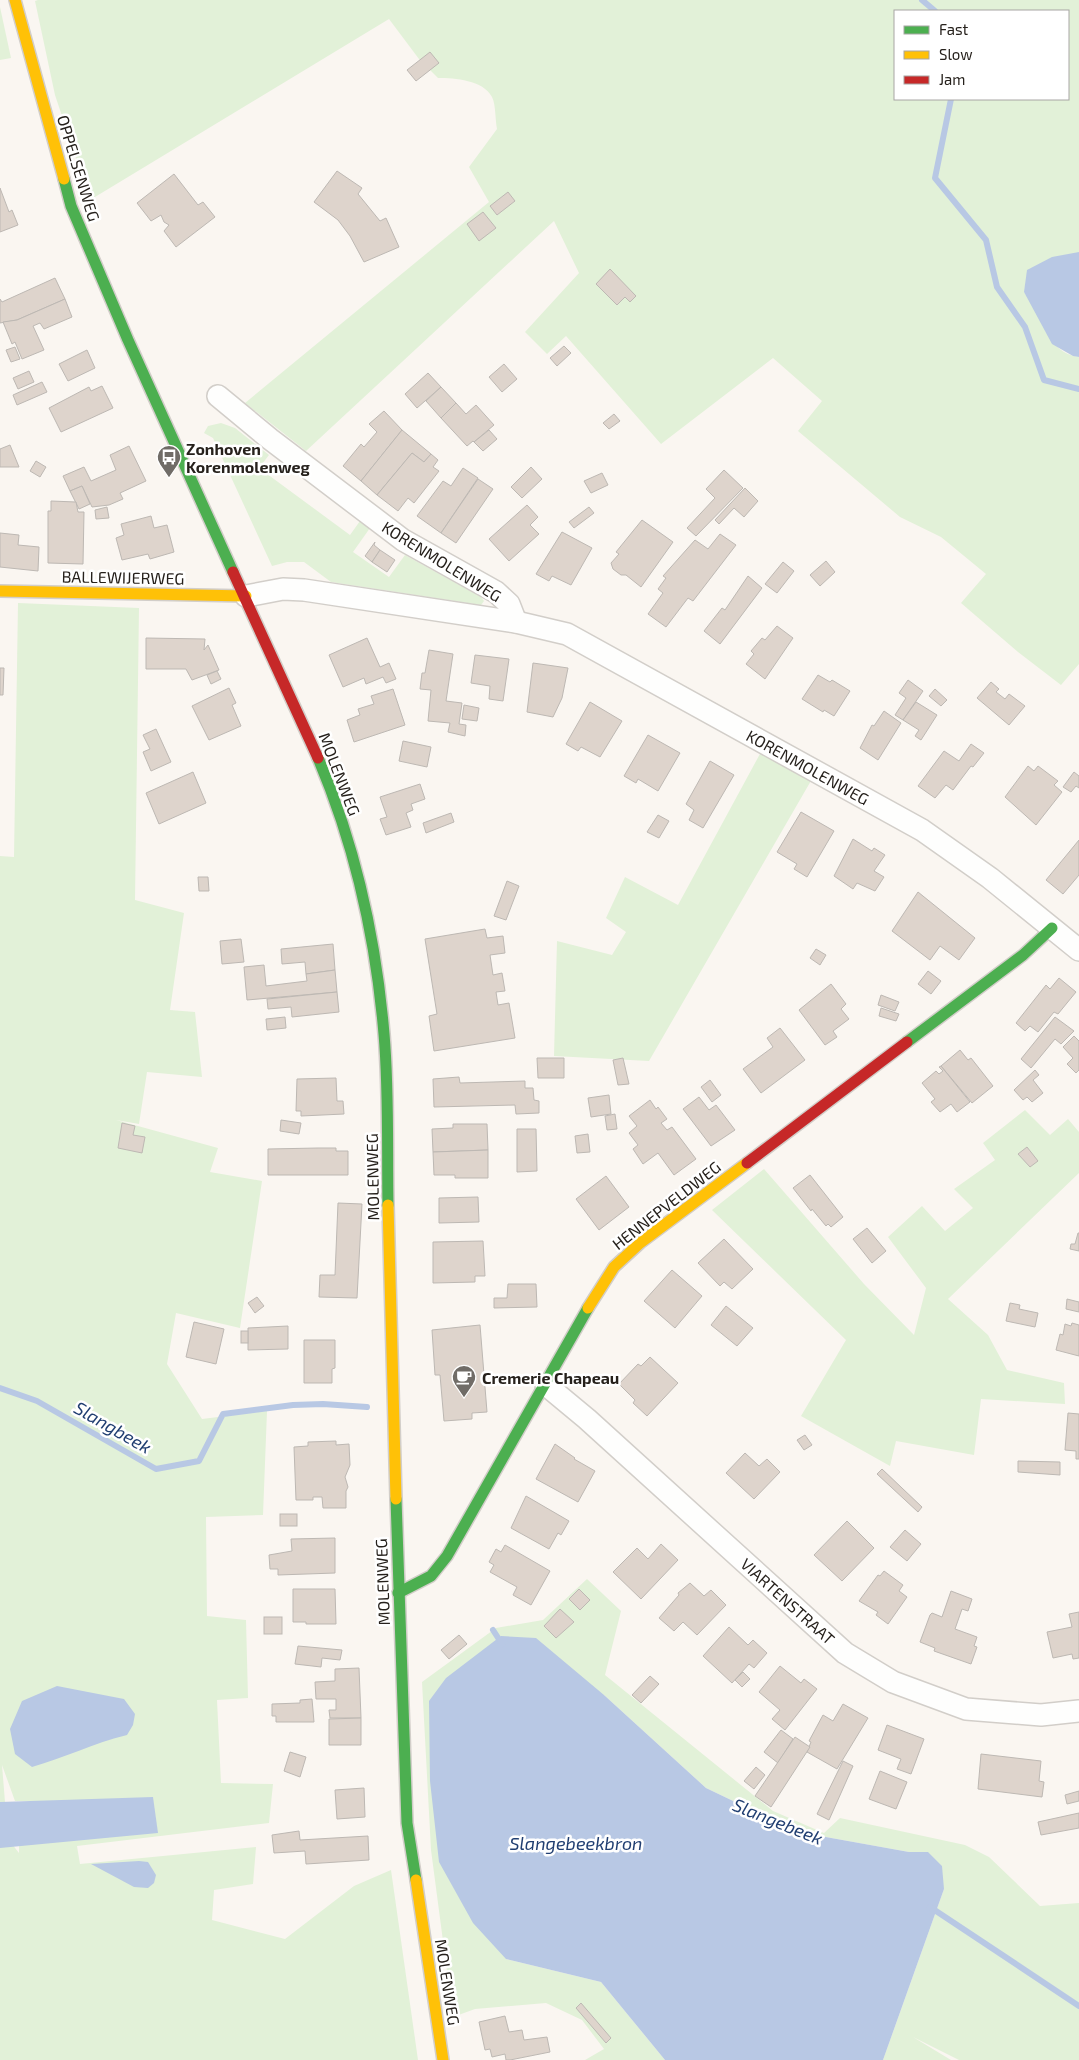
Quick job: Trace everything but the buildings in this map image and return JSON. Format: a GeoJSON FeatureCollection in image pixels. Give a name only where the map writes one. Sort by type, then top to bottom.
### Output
{"type":"FeatureCollection","features":[{"type":"Feature","properties":{"kind":"street","name":"OPPELSENWEG"},"geometry":{"type":"LineString","coordinates":[[15,0],[71,206],[128,340]]}},
{"type":"Feature","properties":{"kind":"street","name":"MOLENWEG"},"geometry":{"type":"LineString","coordinates":[[128,340],[319,760],[337,809],[368,918],[378,979],[386,1080],[398,1593],[408,1823],[443,2060]]}},
{"type":"Feature","properties":{"kind":"street","name":"KORENMOLENWEG"},"geometry":{"type":"LineString","coordinates":[[218,396],[270,439],[403,540],[496,592],[509,604],[516,622]]}},
{"type":"Feature","properties":{"kind":"street","name":"KORENMOLENWEG"},"geometry":{"type":"LineString","coordinates":[[246,596],[283,589],[304,590],[516,622],[567,634],[922,830],[990,878],[1079,950]]}},
{"type":"Feature","properties":{"kind":"street","name":"BALLEWIJERWEG"},"geometry":{"type":"LineString","coordinates":[[0,591],[246,596]]}},
{"type":"Feature","properties":{"kind":"street","name":"HENNEPVELDWEG"},"geometry":{"type":"LineString","coordinates":[[398,1593],[431,1576],[447,1556],[546,1385],[596,1291],[614,1267],[640,1243],[1023,955],[1052,928]]}},
{"type":"Feature","properties":{"kind":"street","name":"VIARTENSTRAAT"},"geometry":{"type":"LineString","coordinates":[[546,1385],[587,1419],[844,1653],[893,1682],[966,1709],[1041,1715],[1079,1711]]}},
{"type":"Feature","properties":{"kind":"green space"},"geometry":{"type":"Polygon","coordinates":[[[38,0],[1079,0],[1079,252],[1024,292],[1052,340],[1068,354],[1079,357],[1079,664],[1061,685],[1018,652],[961,603],[986,574],[941,537],[900,517],[798,431],[822,401],[773,358],[661,444],[566,336],[547,354],[525,332],[579,273],[554,221],[306,451],[245,403],[489,202],[469,167],[497,129],[492,97],[482,87],[468,81],[438,78],[419,59],[389,19],[90,200],[55,95],[35,1],[38,0]]]}},
{"type":"Feature","properties":{"kind":"green space"},"geometry":{"type":"Polygon","coordinates":[[[0,7],[11,58],[0,60],[0,7]]]}},
{"type":"Feature","properties":{"kind":"green space"},"geometry":{"type":"Polygon","coordinates":[[[221,423],[235,428],[269,455],[259,468],[350,535],[360,521],[370,528],[353,552],[389,577],[405,555],[481,597],[484,601],[481,605],[331,582],[304,562],[287,562],[272,566],[213,438],[204,433],[208,426],[221,423]]]}},
{"type":"Feature","properties":{"kind":"green space"},"geometry":{"type":"Polygon","coordinates":[[[18,603],[139,608],[135,900],[184,913],[170,1010],[195,1012],[202,1077],[147,1072],[139,1124],[116,1120],[218,1148],[210,1172],[262,1181],[240,1328],[176,1313],[167,1364],[202,1419],[267,1411],[263,1515],[206,1517],[207,1616],[246,1620],[248,1698],[217,1700],[221,1783],[273,1784],[269,1823],[77,1846],[80,1864],[256,1847],[253,1884],[214,1890],[212,1920],[285,1939],[354,1886],[391,1870],[418,2060],[0,2060],[0,856],[14,857],[18,603]],[[2,1765],[8,1839],[19,1853],[19,1844],[30,1801],[15,1801],[2,1765]]]}},
{"type":"Feature","properties":{"kind":"green space"},"geometry":{"type":"Polygon","coordinates":[[[761,752],[812,779],[649,1061],[554,1056],[557,941],[612,955],[626,932],[606,918],[625,877],[678,905],[761,752]]]}},
{"type":"Feature","properties":{"kind":"green space"},"geometry":{"type":"Polygon","coordinates":[[[1025,1110],[1050,1135],[1068,1119],[1079,1132],[1079,1173],[948,1299],[988,1335],[1007,1370],[1064,1383],[1065,1404],[981,1399],[974,1455],[896,1441],[890,1466],[801,1416],[846,1340],[712,1210],[764,1169],[864,1284],[914,1335],[926,1288],[888,1237],[922,1206],[945,1231],[973,1208],[954,1189],[995,1160],[983,1143],[1025,1110]]]}},
{"type":"Feature","properties":{"kind":"green space"},"geometry":{"type":"Polygon","coordinates":[[[587,1579],[621,1611],[605,1675],[773,1811],[824,1833],[840,1818],[965,1845],[989,1857],[1040,1906],[1079,1903],[1079,2060],[959,2060],[913,2037],[951,2060],[883,2060],[944,1889],[909,1852],[798,1832],[706,1788],[604,1695],[506,1959],[601,1982],[665,2060],[585,2060],[604,2049],[582,2020],[546,2003],[475,2009],[453,2017],[431,1850],[422,1682],[496,1628],[543,1620],[587,1579]]]}},
{"type":"Feature","properties":{"kind":"water"},"geometry":{"type":"Polygon","coordinates":[[[1079,252],[1079,357],[1073,356],[1052,344],[1024,292],[1027,270],[1052,257],[1079,252]]]}},
{"type":"Feature","properties":{"kind":"water","name":"Slangebeekbron"},"geometry":{"type":"Polygon","coordinates":[[[501,1636],[536,1638],[604,1695],[706,1788],[798,1832],[909,1852],[928,1852],[942,1866],[944,1889],[883,2060],[665,2060],[601,1982],[506,1959],[473,1923],[439,1862],[430,1781],[429,1701],[446,1678],[501,1636]]]}},
{"type":"Feature","properties":{"kind":"water"},"geometry":{"type":"Polygon","coordinates":[[[57,1686],[124,1699],[135,1714],[133,1725],[127,1735],[32,1767],[15,1754],[10,1729],[22,1701],[57,1686]]]}},
{"type":"Feature","properties":{"kind":"water"},"geometry":{"type":"Polygon","coordinates":[[[153,1797],[158,1833],[0,1848],[0,1802],[153,1797]]]}},
{"type":"Feature","properties":{"kind":"water"},"geometry":{"type":"Polygon","coordinates":[[[148,1862],[156,1875],[154,1883],[148,1888],[134,1887],[91,1864],[148,1862]]]}},
{"type":"Feature","properties":{"kind":"waterway"},"geometry":{"type":"LineString","coordinates":[[922,0],[934,10]]}},
{"type":"Feature","properties":{"kind":"waterway"},"geometry":{"type":"LineString","coordinates":[[951,100],[935,178],[986,240],[997,287],[1025,327],[1044,380],[1079,389]]}},
{"type":"Feature","properties":{"kind":"waterway","name":"Slangbeek"},"geometry":{"type":"LineString","coordinates":[[0,1388],[37,1401],[156,1469],[199,1461],[223,1414],[293,1405],[323,1404],[367,1407]]}},
{"type":"Feature","properties":{"kind":"waterway","name":"Slangebeek"},"geometry":{"type":"LineString","coordinates":[[493,1630],[502,1644]]}},
{"type":"Feature","properties":{"kind":"waterway","name":"Slangebeek"},"geometry":{"type":"LineString","coordinates":[[930,1907],[1079,2006]]}},
{"type":"Feature","properties":{"kind":"traffic: fast"},"geometry":{"type":"LineString","coordinates":[[64,179],[71,206],[128,340],[233,572]]}},
{"type":"Feature","properties":{"kind":"traffic: fast"},"geometry":{"type":"LineString","coordinates":[[318,758],[343,825],[353,859],[376,963],[386,1055],[388,1205]]}},
{"type":"Feature","properties":{"kind":"traffic: fast"},"geometry":{"type":"LineString","coordinates":[[907,1042],[1023,955],[1052,928]]}},
{"type":"Feature","properties":{"kind":"traffic: fast"},"geometry":{"type":"LineString","coordinates":[[398,1593],[431,1576],[447,1556],[588,1308]]}},
{"type":"Feature","properties":{"kind":"traffic: fast"},"geometry":{"type":"LineString","coordinates":[[396,1499],[407,1823],[416,1880]]}},
{"type":"Feature","properties":{"kind":"traffic: slow"},"geometry":{"type":"LineString","coordinates":[[15,0],[64,179]]}},
{"type":"Feature","properties":{"kind":"traffic: slow"},"geometry":{"type":"LineString","coordinates":[[0,591],[246,596]]}},
{"type":"Feature","properties":{"kind":"traffic: slow"},"geometry":{"type":"LineString","coordinates":[[588,1308],[614,1267],[640,1243],[747,1163]]}},
{"type":"Feature","properties":{"kind":"traffic: slow"},"geometry":{"type":"LineString","coordinates":[[388,1205],[396,1499]]}},
{"type":"Feature","properties":{"kind":"traffic: slow"},"geometry":{"type":"LineString","coordinates":[[416,1880],[443,2060]]}},
{"type":"Feature","properties":{"kind":"traffic: jam"},"geometry":{"type":"LineString","coordinates":[[233,572],[318,758]]}},
{"type":"Feature","properties":{"kind":"traffic: jam"},"geometry":{"type":"LineString","coordinates":[[747,1163],[907,1042]]}},
{"type":"Feature","properties":{"kind":"place","name":"Zonhoven Korenmolenweg"},"geometry":{"type":"Point","coordinates":[169,478]}},
{"type":"Feature","properties":{"kind":"place","name":"Cremerie Chapeau"},"geometry":{"type":"Point","coordinates":[464,1398]}}]}
